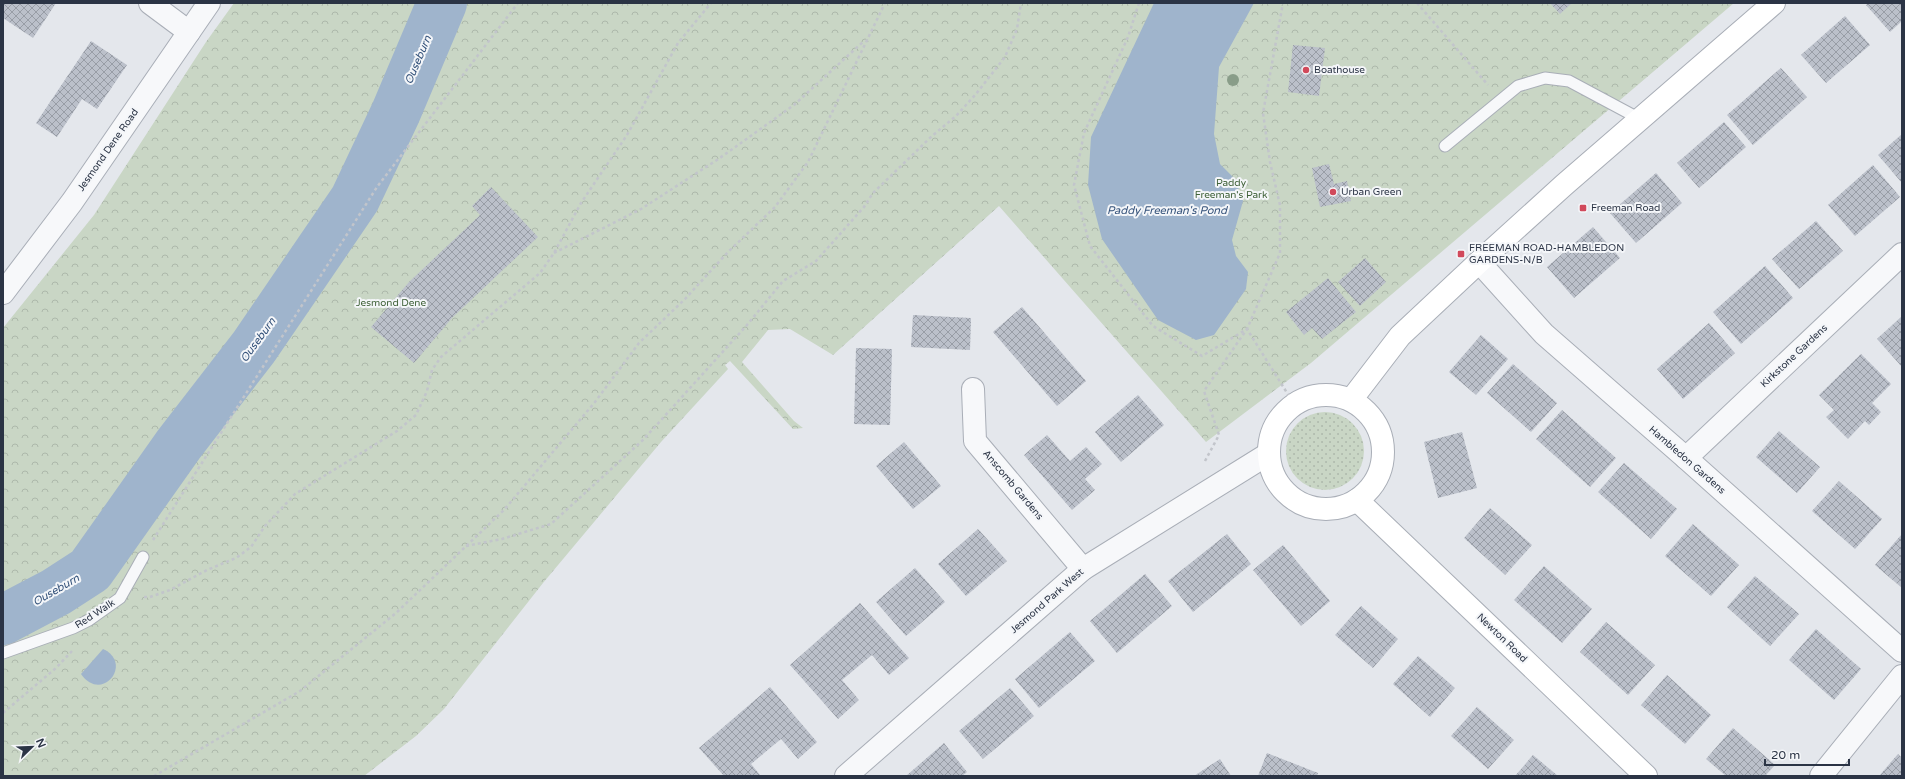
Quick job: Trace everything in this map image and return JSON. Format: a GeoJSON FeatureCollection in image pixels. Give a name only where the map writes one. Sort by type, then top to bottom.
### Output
{"type":"FeatureCollection","features":[{"type":"Feature","properties":{"kind":"street","name":"Jesmond Dene Road"},"geometry":{"type":"LineString","coordinates":[[3,293],[72,202],[209,3]]}},
{"type":"Feature","properties":{"kind":"street"},"geometry":{"type":"LineString","coordinates":[[1351,400],[1400,336],[1479,262],[1640,119],[1774,3]]}},
{"type":"Feature","properties":{"kind":"street"},"geometry":{"type":"LineString","coordinates":[[156,8],[189,32]]}},
{"type":"Feature","properties":{"kind":"street","name":"Kirkstone Gardens"},"geometry":{"type":"LineString","coordinates":[[1686,458],[1902,254]]}},
{"type":"Feature","properties":{"kind":"street","name":"Hambledon Gardens"},"geometry":{"type":"LineString","coordinates":[[1479,262],[1544,334],[1686,458],[1902,652]]}},
{"type":"Feature","properties":{"kind":"street","name":"Anscomb Gardens"},"geometry":{"type":"LineString","coordinates":[[973,390],[975,441],[1083,569]]}},
{"type":"Feature","properties":{"kind":"street"},"geometry":{"type":"LineString","coordinates":[[1332,395],[1351,400],[1365,410],[1376,424],[1382,440],[1383,451],[1379,474],[1370,489],[1357,500],[1341,507],[1324,509],[1302,503],[1292,498],[1280,486],[1272,471],[1268,454],[1271,434],[1280,417],[1294,404],[1313,396],[1332,395]]}},
{"type":"Feature","properties":{"kind":"street","name":"Jesmond Park West"},"geometry":{"type":"LineString","coordinates":[[846,776],[1083,569],[1268,454]]}},
{"type":"Feature","properties":{"kind":"street","name":"Newton Road"},"geometry":{"type":"LineString","coordinates":[[1357,500],[1646,776]]}},
{"type":"Feature","properties":{"kind":"street"},"geometry":{"type":"LineString","coordinates":[[1821,776],[1902,676]]}},
{"type":"Feature","properties":{"kind":"lane"},"geometry":{"type":"LineString","coordinates":[[1445,146],[1518,86],[1545,78],[1569,80],[1640,119]]}},
{"type":"Feature","properties":{"kind":"lane","name":"Red Walk"},"geometry":{"type":"LineString","coordinates":[[3,653],[73,628],[89,620],[120,598],[143,557]]}},
{"type":"Feature","properties":{"kind":"path"},"geometry":{"type":"LineString","coordinates":[[143,557],[377,187],[518,3]]}},
{"type":"Feature","properties":{"kind":"path"},"geometry":{"type":"LineString","coordinates":[[120,598],[150,597],[236,558],[251,547],[265,526],[295,494],[397,431],[416,415],[427,391],[432,370],[441,357],[540,273],[554,253],[581,203],[627,135],[678,43],[711,3]]}},
{"type":"Feature","properties":{"kind":"path"},"geometry":{"type":"LineString","coordinates":[[154,776],[300,692],[396,613],[504,510],[595,402],[639,343],[685,298],[728,252],[775,208],[808,162],[866,39],[885,3]]}},
{"type":"Feature","properties":{"kind":"path"},"geometry":{"type":"LineString","coordinates":[[466,546],[502,539],[550,524],[643,440],[747,326],[783,281],[816,261],[864,207],[873,193],[932,136],[956,116],[976,94],[1005,57],[1017,29],[1021,3]]}},
{"type":"Feature","properties":{"kind":"path"},"geometry":{"type":"LineString","coordinates":[[1139,3],[1128,37],[1084,133],[1074,185],[1090,246],[1153,326],[1202,356],[1247,329]]}},
{"type":"Feature","properties":{"kind":"path"},"geometry":{"type":"LineString","coordinates":[[1202,468],[1219,435],[1204,391],[1247,329],[1280,253],[1280,205],[1270,162],[1263,113],[1283,3]]}},
{"type":"Feature","properties":{"kind":"path"},"geometry":{"type":"LineString","coordinates":[[1417,3],[1502,100]]}},
{"type":"Feature","properties":{"kind":"path"},"geometry":{"type":"LineString","coordinates":[[554,253],[641,209],[717,160],[794,105],[866,39]]}},
{"type":"Feature","properties":{"kind":"path"},"geometry":{"type":"LineString","coordinates":[[1247,329],[1294,404]]}},
{"type":"Feature","properties":{"kind":"path"},"geometry":{"type":"LineString","coordinates":[[3,713],[56,668],[72,651]]}},
{"type":"Feature","properties":{"kind":"green space","name":"Jesmond Dene"},"geometry":{"type":"Polygon","coordinates":[[[234,3],[1734,3],[1311,363],[1206,442],[999,206],[833,355],[790,329],[768,330],[742,362],[794,421],[803,428],[793,429],[730,361],[725,365],[728,369],[661,442],[543,583],[444,709],[416,736],[364,776],[3,776],[3,328],[94,215],[206,42],[234,3]]]}},
{"type":"Feature","properties":{"kind":"green space"},"geometry":{"type":"Polygon","coordinates":[[[1325,412],[1340,415],[1352,424],[1361,436],[1364,451],[1361,466],[1352,478],[1340,487],[1325,490],[1310,487],[1298,478],[1289,466],[1286,451],[1289,436],[1298,424],[1310,415],[1325,412]]]}},
{"type":"Feature","properties":{"kind":"water","name":"Paddy Freeman's Pond"},"geometry":{"type":"Polygon","coordinates":[[[1154,3],[1254,3],[1219,67],[1214,134],[1220,164],[1235,179],[1243,201],[1232,240],[1236,256],[1248,272],[1246,289],[1214,335],[1196,340],[1158,320],[1102,239],[1088,185],[1091,137],[1154,3]]]}},
{"type":"Feature","properties":{"kind":"water"},"geometry":{"type":"Polygon","coordinates":[[[103,649],[112,655],[116,663],[115,671],[112,678],[105,683],[98,685],[89,682],[81,674],[103,649]]]}},
{"type":"Feature","properties":{"kind":"building"},"geometry":{"type":"Polygon","coordinates":[[[3,3],[56,3],[33,38],[3,18],[3,3]]]}},
{"type":"Feature","properties":{"kind":"building"},"geometry":{"type":"Polygon","coordinates":[[[1550,3],[1572,3],[1560,14],[1550,3]]]}},
{"type":"Feature","properties":{"kind":"building"},"geometry":{"type":"Polygon","coordinates":[[[1868,3],[1902,3],[1902,21],[1890,32],[1866,5],[1868,3]]]}},
{"type":"Feature","properties":{"kind":"building"},"geometry":{"type":"Polygon","coordinates":[[[1845,16],[1870,45],[1826,83],[1801,55],[1845,16]]]}},
{"type":"Feature","properties":{"kind":"building"},"geometry":{"type":"Polygon","coordinates":[[[91,41],[127,65],[97,109],[82,99],[57,137],[36,123],[91,41]]]}},
{"type":"Feature","properties":{"kind":"building","name":"Boathouse"},"geometry":{"type":"Polygon","coordinates":[[[1293,45],[1325,48],[1319,96],[1288,92],[1293,45]]]}},
{"type":"Feature","properties":{"kind":"building"},"geometry":{"type":"Polygon","coordinates":[[[1781,68],[1807,97],[1753,145],[1727,115],[1781,68]]]}},
{"type":"Feature","properties":{"kind":"building"},"geometry":{"type":"Polygon","coordinates":[[[1724,122],[1746,147],[1699,188],[1677,163],[1724,122]]]}},
{"type":"Feature","properties":{"kind":"building"},"geometry":{"type":"Polygon","coordinates":[[[1902,134],[1902,183],[1878,155],[1902,134]]]}},
{"type":"Feature","properties":{"kind":"building","name":"Urban Green"},"geometry":{"type":"Polygon","coordinates":[[[1329,164],[1334,184],[1347,181],[1351,201],[1320,207],[1312,168],[1329,164]]]}},
{"type":"Feature","properties":{"kind":"building"},"geometry":{"type":"Polygon","coordinates":[[[1873,165],[1900,197],[1855,236],[1828,205],[1873,165]]]}},
{"type":"Feature","properties":{"kind":"building"},"geometry":{"type":"Polygon","coordinates":[[[1656,173],[1682,203],[1636,243],[1610,213],[1656,173]]]}},
{"type":"Feature","properties":{"kind":"building"},"geometry":{"type":"Polygon","coordinates":[[[491,187],[538,237],[452,318],[414,363],[371,327],[409,282],[480,215],[472,206],[491,187]]]}},
{"type":"Feature","properties":{"kind":"building"},"geometry":{"type":"Polygon","coordinates":[[[1816,221],[1843,251],[1799,289],[1772,259],[1816,221]]]}},
{"type":"Feature","properties":{"kind":"building"},"geometry":{"type":"Polygon","coordinates":[[[1593,227],[1620,258],[1574,298],[1547,267],[1593,227]]]}},
{"type":"Feature","properties":{"kind":"building"},"geometry":{"type":"Polygon","coordinates":[[[1365,258],[1386,282],[1360,306],[1338,282],[1365,258]]]}},
{"type":"Feature","properties":{"kind":"building"},"geometry":{"type":"Polygon","coordinates":[[[1765,266],[1793,298],[1741,344],[1713,312],[1765,266]]]}},
{"type":"Feature","properties":{"kind":"building"},"geometry":{"type":"Polygon","coordinates":[[[1328,278],[1356,312],[1322,339],[1312,328],[1304,335],[1286,312],[1328,278]]]}},
{"type":"Feature","properties":{"kind":"building"},"geometry":{"type":"Polygon","coordinates":[[[1022,307],[1086,381],[1057,406],[993,332],[1022,307]]]}},
{"type":"Feature","properties":{"kind":"building"},"geometry":{"type":"Polygon","coordinates":[[[913,315],[971,318],[970,350],[911,347],[913,315]]]}},
{"type":"Feature","properties":{"kind":"building"},"geometry":{"type":"Polygon","coordinates":[[[1902,316],[1902,367],[1877,339],[1902,316]]]}},
{"type":"Feature","properties":{"kind":"building"},"geometry":{"type":"Polygon","coordinates":[[[1709,323],[1735,353],[1683,399],[1657,369],[1709,323]]]}},
{"type":"Feature","properties":{"kind":"building"},"geometry":{"type":"Polygon","coordinates":[[[1481,335],[1508,359],[1476,395],[1449,372],[1481,335]]]}},
{"type":"Feature","properties":{"kind":"building"},"geometry":{"type":"Polygon","coordinates":[[[856,348],[892,349],[890,425],[854,424],[856,348]]]}},
{"type":"Feature","properties":{"kind":"building"},"geometry":{"type":"Polygon","coordinates":[[[1861,354],[1891,384],[1872,403],[1881,412],[1869,425],[1865,421],[1848,439],[1826,417],[1834,410],[1819,395],[1861,354]]]}},
{"type":"Feature","properties":{"kind":"building"},"geometry":{"type":"Polygon","coordinates":[[[1513,364],[1557,403],[1531,432],[1487,393],[1513,364]]]}},
{"type":"Feature","properties":{"kind":"building"},"geometry":{"type":"Polygon","coordinates":[[[1138,395],[1164,425],[1121,462],[1095,432],[1138,395]]]}},
{"type":"Feature","properties":{"kind":"building"},"geometry":{"type":"Polygon","coordinates":[[[1562,410],[1616,458],[1590,487],[1536,439],[1562,410]]]}},
{"type":"Feature","properties":{"kind":"building"},"geometry":{"type":"Polygon","coordinates":[[[1779,431],[1820,467],[1797,493],[1756,457],[1779,431]]]}},
{"type":"Feature","properties":{"kind":"building"},"geometry":{"type":"Polygon","coordinates":[[[1462,432],[1477,488],[1438,498],[1424,442],[1462,432]]]}},
{"type":"Feature","properties":{"kind":"building"},"geometry":{"type":"Polygon","coordinates":[[[1047,435],[1070,461],[1086,447],[1102,464],[1085,479],[1095,490],[1072,510],[1024,455],[1047,435]]]}},
{"type":"Feature","properties":{"kind":"building"},"geometry":{"type":"Polygon","coordinates":[[[904,442],[941,486],[913,509],[876,466],[904,442]]]}},
{"type":"Feature","properties":{"kind":"building"},"geometry":{"type":"Polygon","coordinates":[[[1624,463],[1677,509],[1651,539],[1598,492],[1624,463]]]}},
{"type":"Feature","properties":{"kind":"building"},"geometry":{"type":"Polygon","coordinates":[[[1839,481],[1882,519],[1855,549],[1812,511],[1839,481]]]}},
{"type":"Feature","properties":{"kind":"building"},"geometry":{"type":"Polygon","coordinates":[[[1490,508],[1532,545],[1505,575],[1464,538],[1490,508]]]}},
{"type":"Feature","properties":{"kind":"building"},"geometry":{"type":"Polygon","coordinates":[[[1693,524],[1739,565],[1711,596],[1665,556],[1693,524]]]}},
{"type":"Feature","properties":{"kind":"building"},"geometry":{"type":"Polygon","coordinates":[[[978,529],[1007,561],[966,596],[938,564],[978,529]]]}},
{"type":"Feature","properties":{"kind":"building"},"geometry":{"type":"Polygon","coordinates":[[[1227,534],[1251,564],[1193,612],[1168,581],[1227,534]]]}},
{"type":"Feature","properties":{"kind":"building"},"geometry":{"type":"Polygon","coordinates":[[[1902,534],[1902,588],[1875,565],[1902,534]]]}},
{"type":"Feature","properties":{"kind":"building"},"geometry":{"type":"Polygon","coordinates":[[[1283,545],[1330,601],[1301,626],[1253,570],[1283,545]]]}},
{"type":"Feature","properties":{"kind":"building"},"geometry":{"type":"Polygon","coordinates":[[[1544,566],[1592,609],[1562,643],[1514,600],[1544,566]]]}},
{"type":"Feature","properties":{"kind":"building"},"geometry":{"type":"Polygon","coordinates":[[[915,568],[945,602],[906,636],[876,602],[915,568]]]}},
{"type":"Feature","properties":{"kind":"building"},"geometry":{"type":"Polygon","coordinates":[[[1145,574],[1172,606],[1117,653],[1090,621],[1145,574]]]}},
{"type":"Feature","properties":{"kind":"building"},"geometry":{"type":"Polygon","coordinates":[[[1755,576],[1799,614],[1770,646],[1727,607],[1755,576]]]}},
{"type":"Feature","properties":{"kind":"building"},"geometry":{"type":"Polygon","coordinates":[[[860,603],[909,658],[889,675],[872,655],[842,680],[859,700],[838,719],[790,665],[860,603]]]}},
{"type":"Feature","properties":{"kind":"building"},"geometry":{"type":"Polygon","coordinates":[[[1361,606],[1398,639],[1373,668],[1335,635],[1361,606]]]}},
{"type":"Feature","properties":{"kind":"building"},"geometry":{"type":"Polygon","coordinates":[[[1606,622],[1655,665],[1628,695],[1580,652],[1606,622]]]}},
{"type":"Feature","properties":{"kind":"building"},"geometry":{"type":"Polygon","coordinates":[[[1816,629],[1861,669],[1834,700],[1789,660],[1816,629]]]}},
{"type":"Feature","properties":{"kind":"building"},"geometry":{"type":"Polygon","coordinates":[[[1070,632],[1095,661],[1039,708],[1015,679],[1070,632]]]}},
{"type":"Feature","properties":{"kind":"building"},"geometry":{"type":"Polygon","coordinates":[[[1418,656],[1455,688],[1430,717],[1393,684],[1418,656]]]}},
{"type":"Feature","properties":{"kind":"building"},"geometry":{"type":"Polygon","coordinates":[[[1667,675],[1711,715],[1685,744],[1641,705],[1667,675]]]}},
{"type":"Feature","properties":{"kind":"building"},"geometry":{"type":"Polygon","coordinates":[[[770,687],[817,742],[798,759],[781,739],[751,764],[761,776],[724,776],[699,748],[770,687]]]}},
{"type":"Feature","properties":{"kind":"building"},"geometry":{"type":"Polygon","coordinates":[[[1010,688],[1034,716],[983,759],[959,731],[1010,688]]]}},
{"type":"Feature","properties":{"kind":"building"},"geometry":{"type":"Polygon","coordinates":[[[1477,707],[1514,740],[1488,769],[1451,736],[1477,707]]]}},
{"type":"Feature","properties":{"kind":"building"},"geometry":{"type":"Polygon","coordinates":[[[1733,728],[1775,765],[1765,776],[1726,776],[1706,759],[1733,728]]]}},
{"type":"Feature","properties":{"kind":"building"},"geometry":{"type":"Polygon","coordinates":[[[944,743],[967,772],[962,776],[906,776],[944,743]]]}},
{"type":"Feature","properties":{"kind":"building"},"geometry":{"type":"Polygon","coordinates":[[[1267,753],[1318,773],[1317,776],[1258,776],[1267,753]]]}},
{"type":"Feature","properties":{"kind":"building"},"geometry":{"type":"Polygon","coordinates":[[[1898,754],[1902,758],[1902,776],[1879,776],[1898,754]]]}},
{"type":"Feature","properties":{"kind":"building"},"geometry":{"type":"Polygon","coordinates":[[[1533,755],[1558,776],[1515,776],[1533,755]]]}},
{"type":"Feature","properties":{"kind":"building"},"geometry":{"type":"Polygon","coordinates":[[[1220,759],[1231,776],[1194,776],[1220,759]]]}},
{"type":"Feature","properties":{"kind":"waterway","name":"Ouseburn"},"geometry":{"type":"LineString","coordinates":[[3,620],[56,592],[90,570],[179,444],[254,347],[355,199],[396,112],[442,3]]}},
{"type":"Feature","properties":{"kind":"place","name":"Boathouse"},"geometry":{"type":"Point","coordinates":[1306,70]}},
{"type":"Feature","properties":{"kind":"place","name":"Urban Green"},"geometry":{"type":"Point","coordinates":[1333,192]}},
{"type":"Feature","properties":{"kind":"place","name":"Freeman Road"},"geometry":{"type":"Point","coordinates":[1583,208]}},
{"type":"Feature","properties":{"kind":"place","name":"FREEMAN ROAD-HAMBLEDON GARDENS-N/B"},"geometry":{"type":"Point","coordinates":[1461,254]}},
{"type":"Feature","properties":{"kind":"park label","name":"Paddy Freeman's Park"},"geometry":{"type":"Point","coordinates":[1231,188]}}]}
